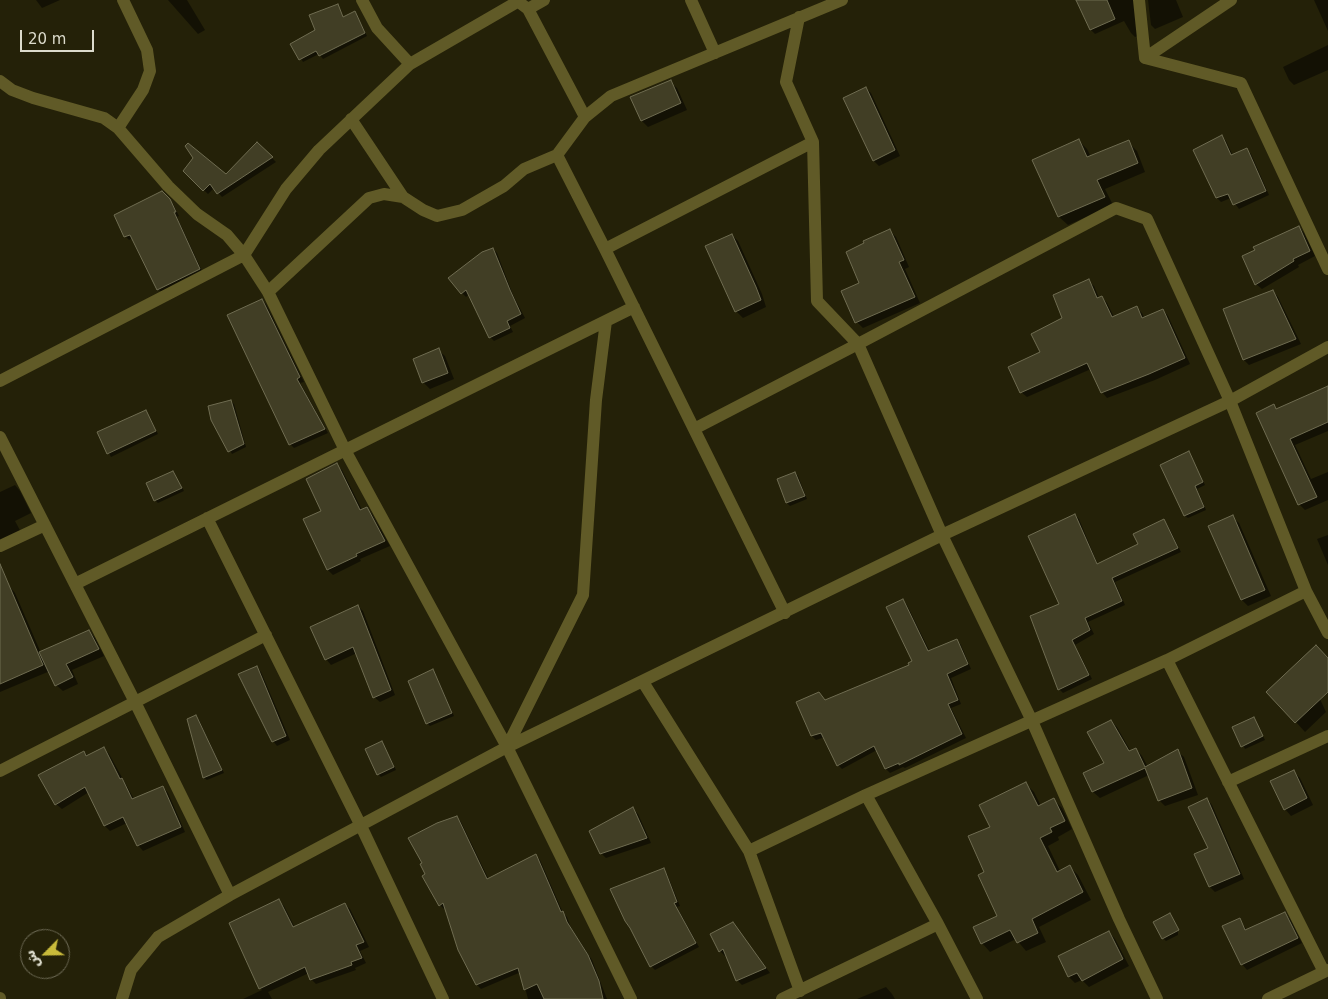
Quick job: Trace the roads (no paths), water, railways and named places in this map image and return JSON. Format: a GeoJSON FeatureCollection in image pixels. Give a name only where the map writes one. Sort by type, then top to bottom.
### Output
{"type":"FeatureCollection","features":[{"type":"Feature","properties":{"kind":"street"},"geometry":{"type":"LineString","coordinates":[[118,128],[143,90],[150,71],[147,50],[123,0]]}},
{"type":"Feature","properties":{"kind":"street"},"geometry":{"type":"LineString","coordinates":[[362,0],[377,28],[410,64]]}},
{"type":"Feature","properties":{"kind":"street"},"geometry":{"type":"LineString","coordinates":[[528,9],[544,0]]}},
{"type":"Feature","properties":{"kind":"street"},"geometry":{"type":"LineString","coordinates":[[691,0],[715,54]]}},
{"type":"Feature","properties":{"kind":"street"},"geometry":{"type":"LineString","coordinates":[[268,292],[369,198],[384,194],[403,198],[423,210],[438,216],[462,210],[504,186],[524,169],[557,155],[585,117],[611,96],[842,0]]}},
{"type":"Feature","properties":{"kind":"street"},"geometry":{"type":"LineString","coordinates":[[1139,0],[1145,58]]}},
{"type":"Feature","properties":{"kind":"street"},"geometry":{"type":"LineString","coordinates":[[1145,58],[1231,0]]}},
{"type":"Feature","properties":{"kind":"street"},"geometry":{"type":"LineString","coordinates":[[0,381],[244,255],[286,189],[318,150],[351,119],[410,64],[516,1],[528,9],[585,117]]}},
{"type":"Feature","properties":{"kind":"street"},"geometry":{"type":"LineString","coordinates":[[799,17],[786,82],[813,142],[817,301],[858,344],[942,535],[1032,721],[1119,919],[1157,999]]}},
{"type":"Feature","properties":{"kind":"street"},"geometry":{"type":"LineString","coordinates":[[1145,58],[1241,83],[1328,269]]}},
{"type":"Feature","properties":{"kind":"street"},"geometry":{"type":"LineString","coordinates":[[0,81],[12,90],[33,98],[104,118],[118,128],[168,186],[197,214],[227,235],[244,255],[268,292],[345,450],[507,747],[632,999]]}},
{"type":"Feature","properties":{"kind":"street"},"geometry":{"type":"LineString","coordinates":[[351,119],[403,198]]}},
{"type":"Feature","properties":{"kind":"street"},"geometry":{"type":"LineString","coordinates":[[605,249],[813,142]]}},
{"type":"Feature","properties":{"kind":"street"},"geometry":{"type":"LineString","coordinates":[[557,155],[785,613]]}},
{"type":"Feature","properties":{"kind":"street"},"geometry":{"type":"LineString","coordinates":[[694,428],[1116,208],[1147,219],[1230,401],[1306,591],[1328,634]]}},
{"type":"Feature","properties":{"kind":"street"},"geometry":{"type":"LineString","coordinates":[[75,584],[634,307]]}},
{"type":"Feature","properties":{"kind":"street"},"geometry":{"type":"LineString","coordinates":[[507,747],[582,595],[596,400],[606,321]]}},
{"type":"Feature","properties":{"kind":"street"},"geometry":{"type":"LineString","coordinates":[[122,999],[131,970],[158,937],[230,896],[507,747],[942,535],[1230,401],[1328,347]]}},
{"type":"Feature","properties":{"kind":"street"},"geometry":{"type":"LineString","coordinates":[[0,437],[135,702],[230,896]]}},
{"type":"Feature","properties":{"kind":"street"},"geometry":{"type":"LineString","coordinates":[[207,518],[361,826],[443,999]]}},
{"type":"Feature","properties":{"kind":"street"},"geometry":{"type":"LineString","coordinates":[[0,546],[45,524]]}},
{"type":"Feature","properties":{"kind":"street"},"geometry":{"type":"LineString","coordinates":[[749,852],[866,795],[1167,660],[1306,591]]}},
{"type":"Feature","properties":{"kind":"street"},"geometry":{"type":"LineString","coordinates":[[0,771],[266,635]]}},
{"type":"Feature","properties":{"kind":"street"},"geometry":{"type":"LineString","coordinates":[[1167,660],[1326,971],[1268,999]]}},
{"type":"Feature","properties":{"kind":"street"},"geometry":{"type":"LineString","coordinates":[[643,682],[749,852],[800,991]]}},
{"type":"Feature","properties":{"kind":"street"},"geometry":{"type":"LineString","coordinates":[[1228,782],[1328,736]]}},
{"type":"Feature","properties":{"kind":"street"},"geometry":{"type":"LineString","coordinates":[[866,795],[938,924],[976,999]]}},
{"type":"Feature","properties":{"kind":"street"},"geometry":{"type":"LineString","coordinates":[[782,999],[938,924]]}}]}
